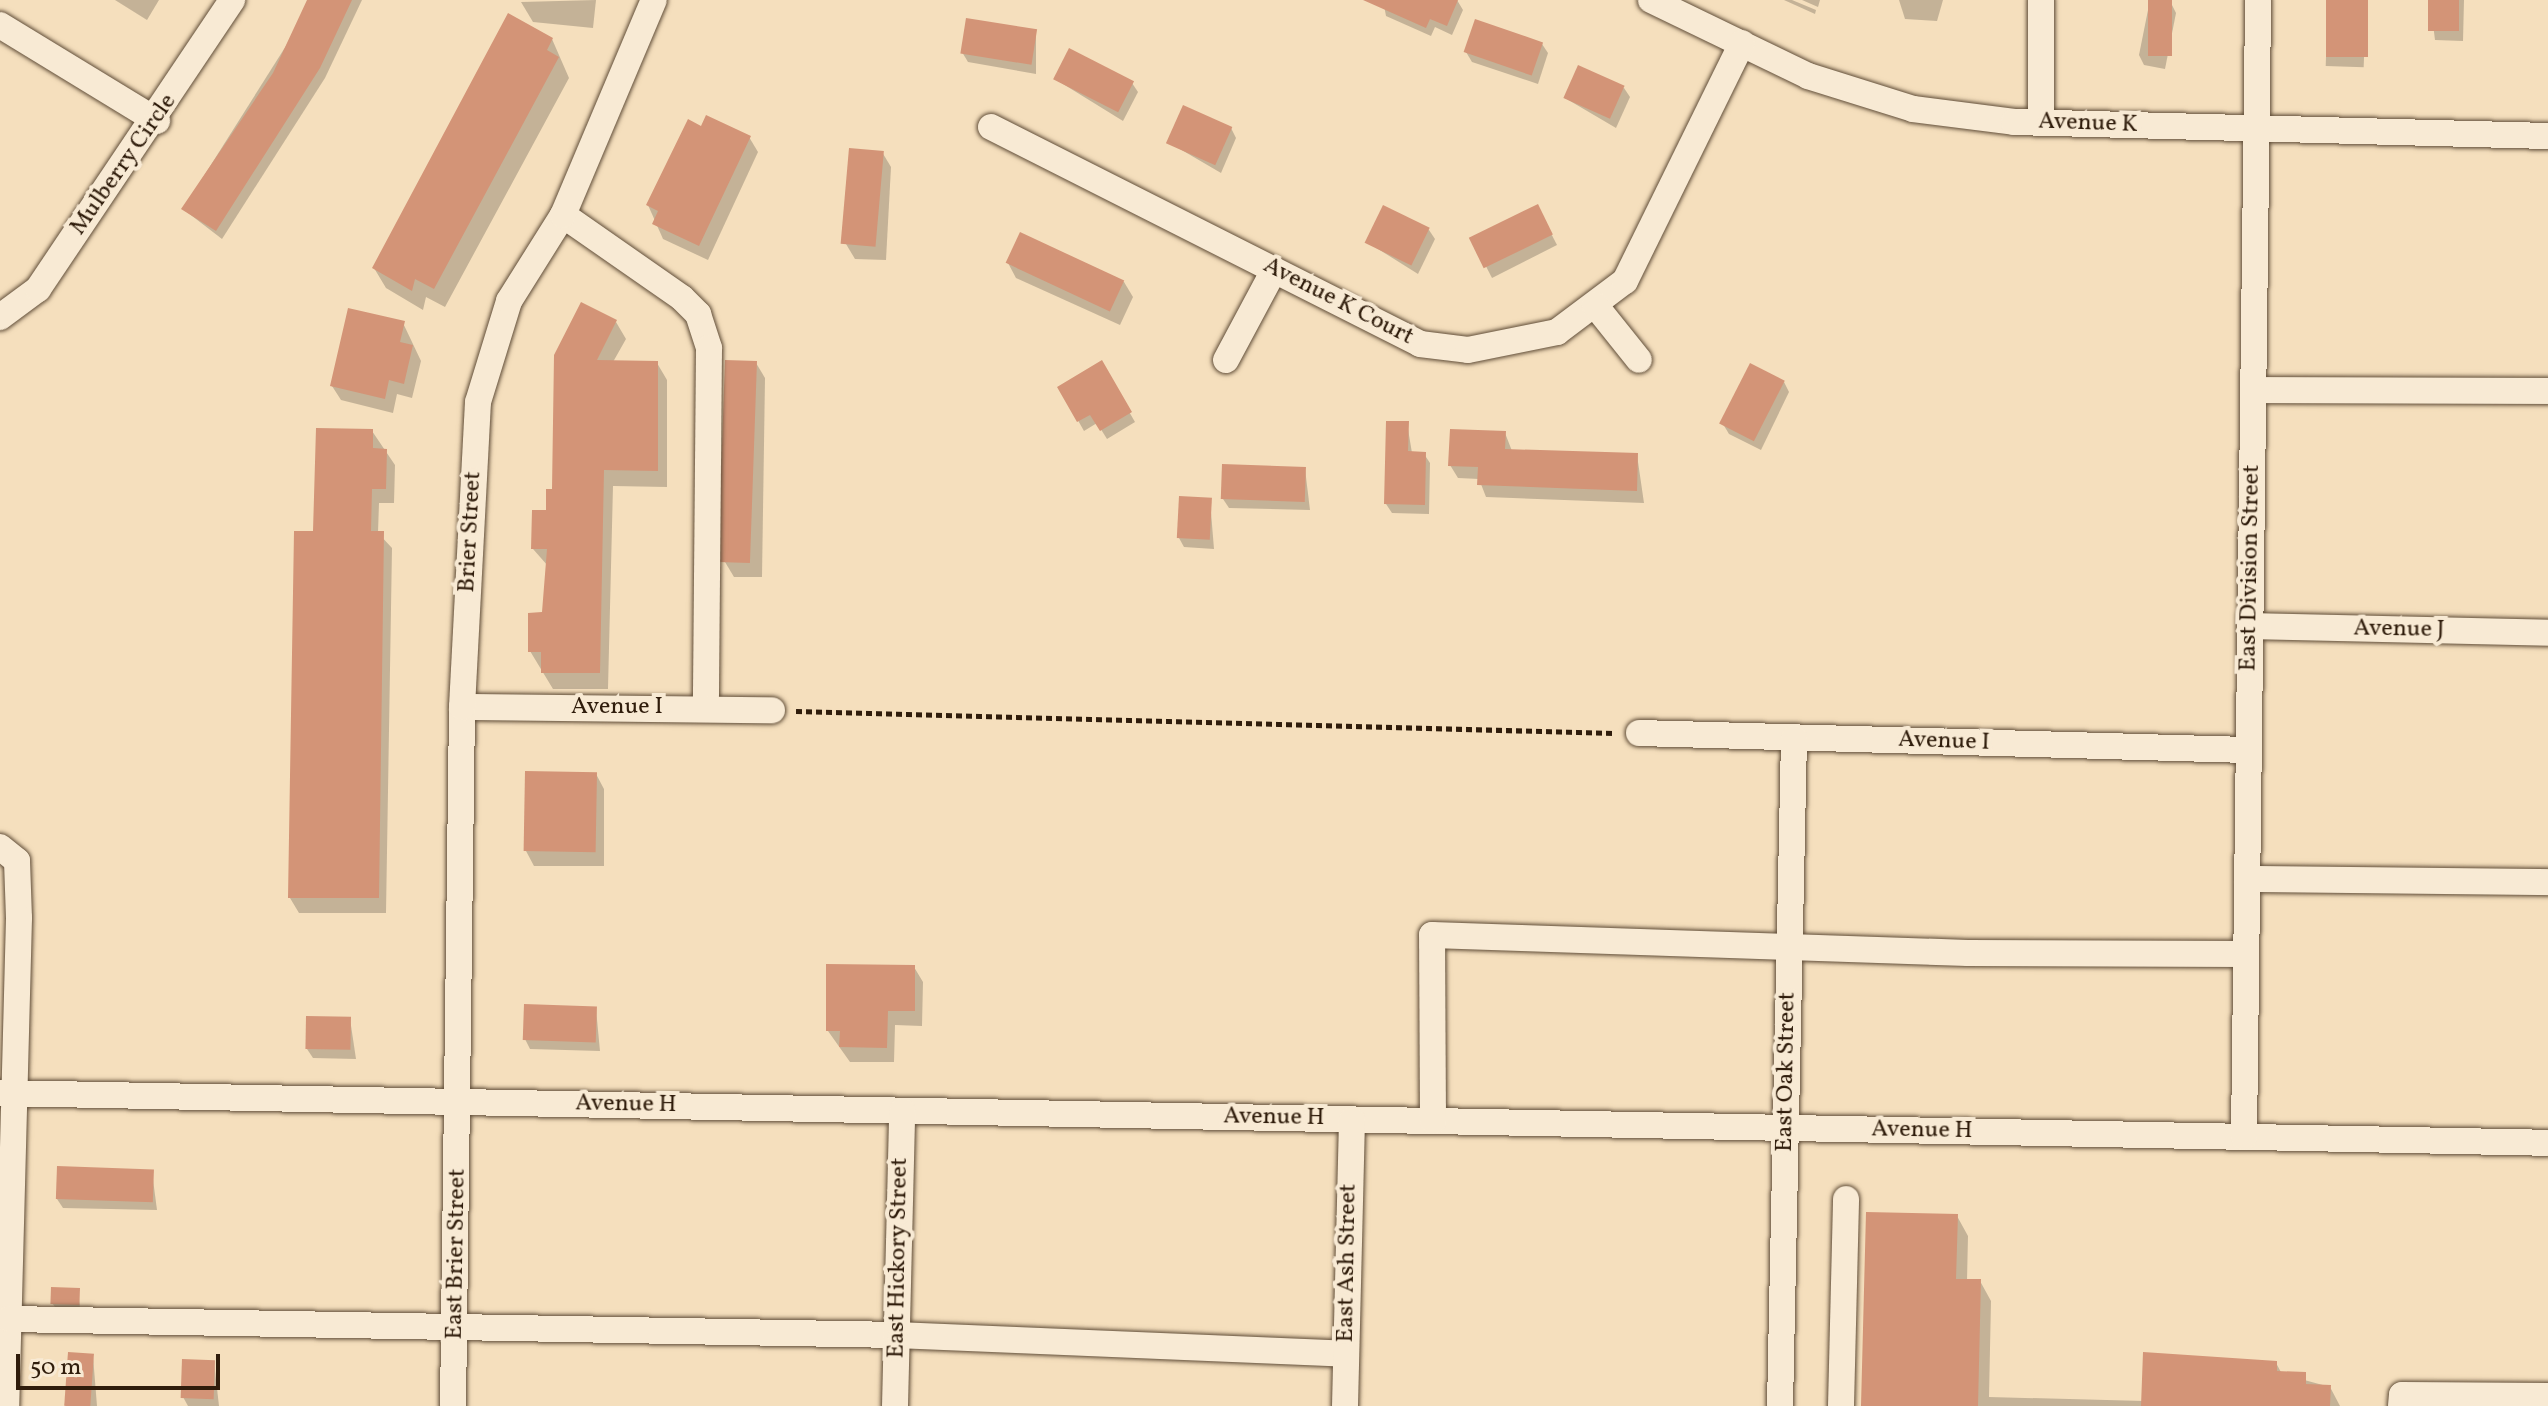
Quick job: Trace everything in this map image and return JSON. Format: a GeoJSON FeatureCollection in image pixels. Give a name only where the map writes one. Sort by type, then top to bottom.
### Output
{"type":"FeatureCollection","features":[{"type":"Feature","properties":{"kind":"street","name":"Mulberry Circle"},"geometry":{"type":"LineString","coordinates":[[0,317],[38,289],[157,121],[232,0]]}},
{"type":"Feature","properties":{"kind":"street","name":"Brier Street"},"geometry":{"type":"LineString","coordinates":[[458,1102],[462,707],[478,402],[509,301],[563,215],[654,0]]}},
{"type":"Feature","properties":{"kind":"street","name":"Avenue K"},"geometry":{"type":"LineString","coordinates":[[1651,0],[1808,76],[1913,109],[2041,123],[2548,136]]}},
{"type":"Feature","properties":{"kind":"street"},"geometry":{"type":"LineString","coordinates":[[2041,0],[2041,123]]}},
{"type":"Feature","properties":{"kind":"street","name":"East Division Street"},"geometry":{"type":"LineString","coordinates":[[2244,1137],[2258,0]]}},
{"type":"Feature","properties":{"kind":"street"},"geometry":{"type":"LineString","coordinates":[[0,25],[157,121]]}},
{"type":"Feature","properties":{"kind":"street","name":"Avenue K Court"},"geometry":{"type":"LineString","coordinates":[[991,127],[1420,344],[1468,350],[1557,332],[1625,281],[1652,237],[1742,43]]}},
{"type":"Feature","properties":{"kind":"street"},"geometry":{"type":"LineString","coordinates":[[563,215],[682,298],[698,314],[709,348],[706,709]]}},
{"type":"Feature","properties":{"kind":"street"},"geometry":{"type":"LineString","coordinates":[[1226,360],[1274,270]]}},
{"type":"Feature","properties":{"kind":"street"},"geometry":{"type":"LineString","coordinates":[[1595,305],[1639,360]]}},
{"type":"Feature","properties":{"kind":"street"},"geometry":{"type":"LineString","coordinates":[[2253,390],[2548,391]]}},
{"type":"Feature","properties":{"kind":"street","name":"Avenue J"},"geometry":{"type":"LineString","coordinates":[[2250,626],[2548,633]]}},
{"type":"Feature","properties":{"kind":"street","name":"Avenue I"},"geometry":{"type":"LineString","coordinates":[[462,707],[772,710]]}},
{"type":"Feature","properties":{"kind":"street","name":"Avenue I"},"geometry":{"type":"LineString","coordinates":[[1639,733],[2249,750]]}},
{"type":"Feature","properties":{"kind":"street","name":"East Oak Street"},"geometry":{"type":"LineString","coordinates":[[1780,1406],[1794,738]]}},
{"type":"Feature","properties":{"kind":"street"},"geometry":{"type":"LineString","coordinates":[[0,847],[17,861],[7,1093],[9,1319],[6,1406]]}},
{"type":"Feature","properties":{"kind":"street"},"geometry":{"type":"LineString","coordinates":[[2247,879],[2548,882]]}},
{"type":"Feature","properties":{"kind":"street"},"geometry":{"type":"LineString","coordinates":[[1433,1121],[1432,935],[1790,949],[2246,954]]}},
{"type":"Feature","properties":{"kind":"street","name":"Avenue H"},"geometry":{"type":"LineString","coordinates":[[7,1093],[2548,1143]]}},
{"type":"Feature","properties":{"kind":"street","name":"East Brier Street"},"geometry":{"type":"LineString","coordinates":[[453,1406],[458,1102]]}},
{"type":"Feature","properties":{"kind":"street","name":"East Hickory Street"},"geometry":{"type":"LineString","coordinates":[[895,1406],[902,1111]]}},
{"type":"Feature","properties":{"kind":"street","name":"East Ash Street"},"geometry":{"type":"LineString","coordinates":[[1345,1406],[1352,1120]]}},
{"type":"Feature","properties":{"kind":"street"},"geometry":{"type":"LineString","coordinates":[[1841,1406],[1846,1199]]}},
{"type":"Feature","properties":{"kind":"street"},"geometry":{"type":"LineString","coordinates":[[9,1319],[897,1335],[1346,1354]]}},
{"type":"Feature","properties":{"kind":"street"},"geometry":{"type":"LineString","coordinates":[[2401,1406],[2402,1395],[2548,1396]]}},
{"type":"Feature","properties":{"kind":"path"},"geometry":{"type":"LineString","coordinates":[[772,710],[1639,733]]}},
{"type":"Feature","properties":{"kind":"building"},"geometry":{"type":"Polygon","coordinates":[[[307,0],[352,0],[320,68],[216,231],[181,209],[273,73],[307,0]]]}},
{"type":"Feature","properties":{"kind":"building"},"geometry":{"type":"Polygon","coordinates":[[[1363,0],[1458,0],[1447,26],[1430,19],[1426,28],[1363,0]]]}},
{"type":"Feature","properties":{"kind":"building"},"geometry":{"type":"Polygon","coordinates":[[[2148,0],[2172,0],[2172,56],[2148,56],[2148,0]]]}},
{"type":"Feature","properties":{"kind":"building"},"geometry":{"type":"Polygon","coordinates":[[[2326,0],[2368,0],[2368,57],[2326,57],[2326,0]]]}},
{"type":"Feature","properties":{"kind":"building"},"geometry":{"type":"Polygon","coordinates":[[[2428,0],[2459,0],[2459,31],[2428,31],[2428,0]]]}},
{"type":"Feature","properties":{"kind":"building"},"geometry":{"type":"Polygon","coordinates":[[[508,13],[553,38],[547,50],[559,57],[434,289],[415,279],[412,291],[372,268],[508,13]]]}},
{"type":"Feature","properties":{"kind":"building"},"geometry":{"type":"Polygon","coordinates":[[[966,18],[1037,29],[1031,65],[960,54],[966,18]]]}},
{"type":"Feature","properties":{"kind":"building"},"geometry":{"type":"Polygon","coordinates":[[[1475,19],[1543,42],[1532,76],[1464,52],[1475,19]]]}},
{"type":"Feature","properties":{"kind":"building"},"geometry":{"type":"Polygon","coordinates":[[[1069,48],[1134,81],[1118,112],[1053,79],[1069,48]]]}},
{"type":"Feature","properties":{"kind":"building"},"geometry":{"type":"Polygon","coordinates":[[[1578,65],[1625,86],[1610,119],[1563,98],[1578,65]]]}},
{"type":"Feature","properties":{"kind":"building"},"geometry":{"type":"Polygon","coordinates":[[[1183,105],[1232,127],[1215,165],[1166,143],[1183,105]]]}},
{"type":"Feature","properties":{"kind":"building"},"geometry":{"type":"Polygon","coordinates":[[[706,115],[751,136],[699,246],[652,224],[658,211],[646,205],[688,119],[701,126],[706,115]]]}},
{"type":"Feature","properties":{"kind":"building"},"geometry":{"type":"Polygon","coordinates":[[[849,148],[884,151],[875,247],[841,244],[849,148]]]}},
{"type":"Feature","properties":{"kind":"building"},"geometry":{"type":"Polygon","coordinates":[[[1538,204],[1553,235],[1484,268],[1469,238],[1538,204]]]}},
{"type":"Feature","properties":{"kind":"building"},"geometry":{"type":"Polygon","coordinates":[[[1383,205],[1430,228],[1411,266],[1365,243],[1383,205]]]}},
{"type":"Feature","properties":{"kind":"building"},"geometry":{"type":"Polygon","coordinates":[[[1020,232],[1124,281],[1110,311],[1006,263],[1020,232]]]}},
{"type":"Feature","properties":{"kind":"building"},"geometry":{"type":"Polygon","coordinates":[[[581,302],[617,320],[597,360],[658,361],[658,471],[604,470],[600,673],[541,673],[541,652],[528,652],[528,613],[542,612],[547,549],[531,549],[532,510],[546,510],[546,489],[552,489],[554,355],[581,302]]]}},
{"type":"Feature","properties":{"kind":"building"},"geometry":{"type":"Polygon","coordinates":[[[348,308],[405,321],[400,342],[413,345],[404,384],[389,380],[385,399],[330,386],[348,308]]]}},
{"type":"Feature","properties":{"kind":"building"},"geometry":{"type":"Polygon","coordinates":[[[725,360],[757,361],[750,563],[718,562],[725,360]]]}},
{"type":"Feature","properties":{"kind":"building"},"geometry":{"type":"Polygon","coordinates":[[[1102,360],[1132,412],[1100,431],[1090,415],[1077,422],[1057,387],[1102,360]]]}},
{"type":"Feature","properties":{"kind":"building"},"geometry":{"type":"Polygon","coordinates":[[[1750,363],[1785,381],[1754,441],[1719,424],[1750,363]]]}},
{"type":"Feature","properties":{"kind":"building"},"geometry":{"type":"Polygon","coordinates":[[[1386,421],[1409,421],[1408,451],[1426,452],[1425,505],[1384,504],[1386,421]]]}},
{"type":"Feature","properties":{"kind":"building"},"geometry":{"type":"Polygon","coordinates":[[[316,428],[373,429],[373,448],[387,449],[386,489],[372,489],[371,531],[384,531],[379,898],[288,898],[294,531],[313,531],[316,428]]]}},
{"type":"Feature","properties":{"kind":"building"},"geometry":{"type":"Polygon","coordinates":[[[1450,429],[1506,431],[1505,449],[1638,453],[1637,491],[1477,485],[1478,467],[1448,466],[1450,429]]]}},
{"type":"Feature","properties":{"kind":"building"},"geometry":{"type":"Polygon","coordinates":[[[1222,464],[1306,467],[1305,502],[1221,499],[1222,464]]]}},
{"type":"Feature","properties":{"kind":"building"},"geometry":{"type":"Polygon","coordinates":[[[1179,496],[1212,498],[1210,540],[1177,538],[1179,496]]]}},
{"type":"Feature","properties":{"kind":"building"},"geometry":{"type":"Polygon","coordinates":[[[525,771],[597,772],[596,852],[524,851],[525,771]]]}},
{"type":"Feature","properties":{"kind":"building"},"geometry":{"type":"Polygon","coordinates":[[[826,964],[915,965],[915,1011],[888,1011],[887,1048],[839,1047],[840,1031],[826,1031],[826,964]]]}},
{"type":"Feature","properties":{"kind":"building"},"geometry":{"type":"Polygon","coordinates":[[[524,1004],[597,1007],[596,1043],[523,1040],[524,1004]]]}},
{"type":"Feature","properties":{"kind":"building"},"geometry":{"type":"Polygon","coordinates":[[[306,1016],[351,1017],[350,1050],[305,1049],[306,1016]]]}},
{"type":"Feature","properties":{"kind":"building"},"geometry":{"type":"Polygon","coordinates":[[[57,1166],[154,1169],[153,1202],[56,1199],[57,1166]]]}},
{"type":"Feature","properties":{"kind":"building"},"geometry":{"type":"Polygon","coordinates":[[[1866,1212],[1958,1214],[1956,1279],[1981,1279],[1978,1406],[1861,1406],[1866,1212]]]}},
{"type":"Feature","properties":{"kind":"building"},"geometry":{"type":"Polygon","coordinates":[[[51,1287],[80,1288],[79,1305],[50,1304],[51,1287]]]}},
{"type":"Feature","properties":{"kind":"building"},"geometry":{"type":"Polygon","coordinates":[[[68,1352],[94,1354],[90,1406],[64,1406],[68,1352]]]}},
{"type":"Feature","properties":{"kind":"building"},"geometry":{"type":"Polygon","coordinates":[[[2143,1352],[2277,1361],[2277,1371],[2306,1372],[2306,1384],[2331,1385],[2330,1406],[2141,1406],[2143,1352]]]}},
{"type":"Feature","properties":{"kind":"building"},"geometry":{"type":"Polygon","coordinates":[[[182,1359],[215,1360],[214,1399],[181,1398],[182,1359]]]}}]}
